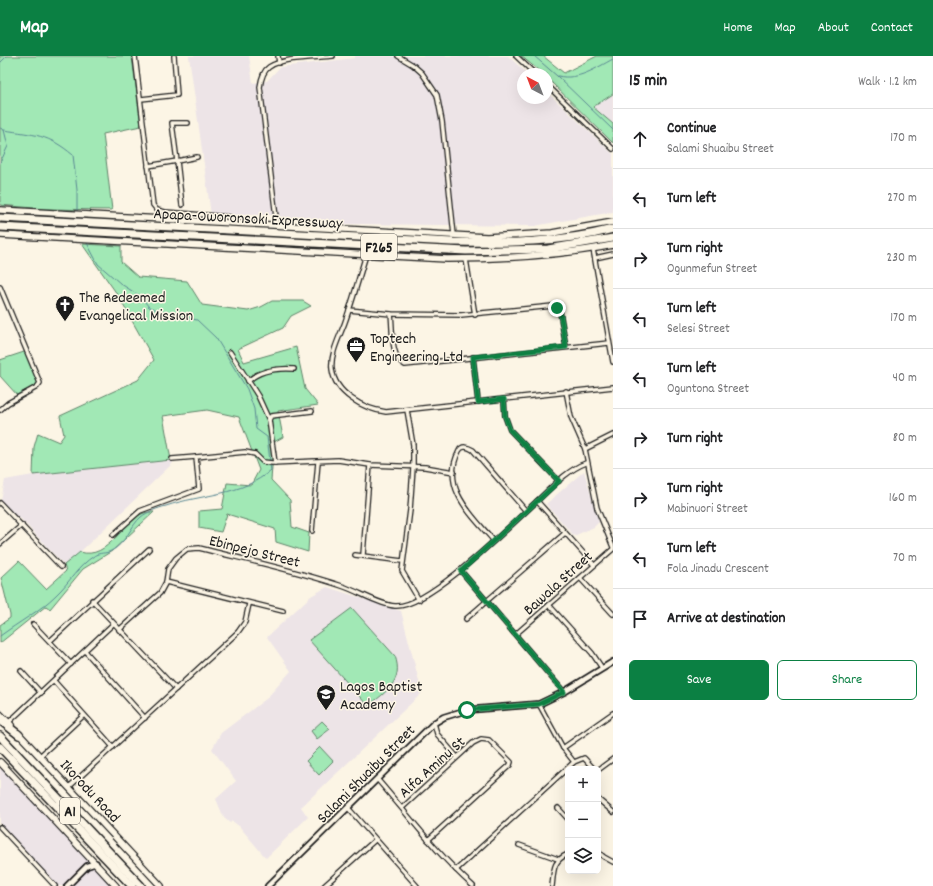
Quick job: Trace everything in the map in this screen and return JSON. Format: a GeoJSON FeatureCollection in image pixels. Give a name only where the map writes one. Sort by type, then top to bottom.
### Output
{"type":"FeatureCollection","features":[{"type":"Feature","properties":{"kind":"highway","name":"Apapa-Oworonsoki Expressway"},"geometry":{"type":"LineString","coordinates":[[0,218],[147,222],[452,242],[495,243],[560,239],[613,229]]}},
{"type":"Feature","properties":{"kind":"highway","name":"Apapa-Oworonsoki Expressway"},"geometry":{"type":"LineString","coordinates":[[0,227],[466,252],[548,249],[613,238]]}},
{"type":"Feature","properties":{"kind":"highway"},"geometry":{"type":"LineString","coordinates":[[0,720],[19,735]]}},
{"type":"Feature","properties":{"kind":"highway","name":"Ikorodu Road"},"geometry":{"type":"LineString","coordinates":[[0,736],[141,886]]}},
{"type":"Feature","properties":{"kind":"highway","name":"A1"},"geometry":{"type":"LineString","coordinates":[[0,747],[132,886]]}},
{"type":"Feature","properties":{"kind":"main road"},"geometry":{"type":"LineString","coordinates":[[0,210],[147,222],[237,223],[487,237],[522,236],[565,231],[613,222]]}},
{"type":"Feature","properties":{"kind":"main road","name":"Apapa-Oworonsoki Expressway"},"geometry":{"type":"LineString","coordinates":[[0,235],[466,259],[508,259],[593,249],[613,245]]}},
{"type":"Feature","properties":{"kind":"main road","name":"Ikorodu Road"},"geometry":{"type":"LineString","coordinates":[[0,714],[161,886]]}},
{"type":"Feature","properties":{"kind":"main road"},"geometry":{"type":"LineString","coordinates":[[0,762],[116,886]]}},
{"type":"Feature","properties":{"kind":"street"},"geometry":{"type":"LineString","coordinates":[[135,56],[153,205],[157,210],[230,217],[237,223]]}},
{"type":"Feature","properties":{"kind":"street"},"geometry":{"type":"LineString","coordinates":[[141,99],[177,95],[174,56]]}},
{"type":"Feature","properties":{"kind":"street"},"geometry":{"type":"LineString","coordinates":[[278,56],[279,63]]}},
{"type":"Feature","properties":{"kind":"street"},"geometry":{"type":"LineString","coordinates":[[277,225],[260,87],[261,80],[268,68],[279,63],[333,56]]}},
{"type":"Feature","properties":{"kind":"street"},"geometry":{"type":"LineString","coordinates":[[398,56],[412,64],[422,73],[437,95],[442,122],[454,234]]}},
{"type":"Feature","properties":{"kind":"street"},"geometry":{"type":"LineString","coordinates":[[516,56],[529,68]]}},
{"type":"Feature","properties":{"kind":"street"},"geometry":{"type":"LineString","coordinates":[[553,91],[613,149]]}},
{"type":"Feature","properties":{"kind":"street"},"geometry":{"type":"LineString","coordinates":[[182,205],[172,123],[188,123]]}},
{"type":"Feature","properties":{"kind":"street"},"geometry":{"type":"LineString","coordinates":[[148,166],[197,157]]}},
{"type":"Feature","properties":{"kind":"street"},"geometry":{"type":"LineString","coordinates":[[593,249],[613,362]]}},
{"type":"Feature","properties":{"kind":"street"},"geometry":{"type":"LineString","coordinates":[[595,258],[613,254]]}},
{"type":"Feature","properties":{"kind":"street"},"geometry":{"type":"LineString","coordinates":[[366,255],[332,364],[337,382],[351,398],[368,408],[386,412],[613,387]]}},
{"type":"Feature","properties":{"kind":"street"},"geometry":{"type":"LineString","coordinates":[[466,259],[475,315]]}},
{"type":"Feature","properties":{"kind":"street"},"geometry":{"type":"LineString","coordinates":[[0,287],[40,383],[37,387],[8,403],[0,410]]}},
{"type":"Feature","properties":{"kind":"street"},"geometry":{"type":"LineString","coordinates":[[349,310],[391,314],[475,315],[556,306],[560,312],[566,347]]}},
{"type":"Feature","properties":{"kind":"street"},"geometry":{"type":"LineString","coordinates":[[391,314],[395,354],[401,363],[415,365],[473,357],[610,343]]}},
{"type":"Feature","properties":{"kind":"street"},"geometry":{"type":"LineString","coordinates":[[230,352],[258,396],[268,420],[274,463]]}},
{"type":"Feature","properties":{"kind":"street"},"geometry":{"type":"LineString","coordinates":[[473,357],[478,402]]}},
{"type":"Feature","properties":{"kind":"street"},"geometry":{"type":"LineString","coordinates":[[248,381],[264,372],[279,368],[294,369]]}},
{"type":"Feature","properties":{"kind":"street"},"geometry":{"type":"LineString","coordinates":[[566,391],[571,417],[585,449],[586,463],[599,515],[613,548]]}},
{"type":"Feature","properties":{"kind":"street"},"geometry":{"type":"LineString","coordinates":[[504,399],[505,416],[510,430],[559,481]]}},
{"type":"Feature","properties":{"kind":"street"},"geometry":{"type":"LineString","coordinates":[[406,410],[413,445],[413,468],[410,510],[402,561],[404,576],[419,600]]}},
{"type":"Feature","properties":{"kind":"street"},"geometry":{"type":"LineString","coordinates":[[268,420],[271,416],[312,411]]}},
{"type":"Feature","properties":{"kind":"street"},"geometry":{"type":"LineString","coordinates":[[585,449],[613,435]]}},
{"type":"Feature","properties":{"kind":"street"},"geometry":{"type":"LineString","coordinates":[[493,540],[459,499],[454,472],[460,450],[462,448],[469,448],[526,511]]}},
{"type":"Feature","properties":{"kind":"street"},"geometry":{"type":"LineString","coordinates":[[172,459],[245,452],[255,454],[263,462],[318,462],[338,460],[370,465],[413,468],[425,467],[454,472]]}},
{"type":"Feature","properties":{"kind":"street"},"geometry":{"type":"LineString","coordinates":[[113,535],[140,511],[199,489],[196,457]]}},
{"type":"Feature","properties":{"kind":"street"},"geometry":{"type":"LineString","coordinates":[[312,531],[318,462]]}},
{"type":"Feature","properties":{"kind":"street","name":"Ebinpejo Street"},"geometry":{"type":"LineString","coordinates":[[119,630],[160,593],[166,582],[168,569],[176,558],[187,549],[199,548],[293,571],[343,586],[394,606],[419,600],[461,571],[559,481],[586,463]]}},
{"type":"Feature","properties":{"kind":"street"},"geometry":{"type":"LineString","coordinates":[[363,556],[370,465]]}},
{"type":"Feature","properties":{"kind":"street"},"geometry":{"type":"LineString","coordinates":[[537,501],[594,565]]}},
{"type":"Feature","properties":{"kind":"street"},"geometry":{"type":"LineString","coordinates":[[0,503],[61,567]]}},
{"type":"Feature","properties":{"kind":"street"},"geometry":{"type":"LineString","coordinates":[[0,544],[22,525]]}},
{"type":"Feature","properties":{"kind":"street"},"geometry":{"type":"LineString","coordinates":[[466,619],[488,602],[565,533]]}},
{"type":"Feature","properties":{"kind":"street","name":"Bawala Street"},"geometry":{"type":"LineString","coordinates":[[516,634],[613,548]]}},
{"type":"Feature","properties":{"kind":"street"},"geometry":{"type":"LineString","coordinates":[[50,641],[92,600],[149,549]]}},
{"type":"Feature","properties":{"kind":"street"},"geometry":{"type":"LineString","coordinates":[[354,555],[402,561]]}},
{"type":"Feature","properties":{"kind":"street"},"geometry":{"type":"LineString","coordinates":[[461,571],[564,692]]}},
{"type":"Feature","properties":{"kind":"street"},"geometry":{"type":"LineString","coordinates":[[580,578],[613,614]]}},
{"type":"Feature","properties":{"kind":"street"},"geometry":{"type":"LineString","coordinates":[[166,582],[249,604],[283,611]]}},
{"type":"Feature","properties":{"kind":"street"},"geometry":{"type":"LineString","coordinates":[[92,600],[113,624],[176,689]]}},
{"type":"Feature","properties":{"kind":"street"},"geometry":{"type":"LineString","coordinates":[[69,787],[243,627],[249,604]]}},
{"type":"Feature","properties":{"kind":"street"},"geometry":{"type":"LineString","coordinates":[[549,606],[592,653],[602,668]]}},
{"type":"Feature","properties":{"kind":"street"},"geometry":{"type":"LineString","coordinates":[[33,624],[71,664]]}},
{"type":"Feature","properties":{"kind":"street"},"geometry":{"type":"LineString","coordinates":[[8,723],[113,624]]}},
{"type":"Feature","properties":{"kind":"street"},"geometry":{"type":"LineString","coordinates":[[85,651],[145,718]]}},
{"type":"Feature","properties":{"kind":"street","name":"Salami Shuaibu Street"},"geometry":{"type":"LineString","coordinates":[[268,886],[349,809],[434,723],[444,717],[467,710],[539,704],[564,692],[613,662]]}},
{"type":"Feature","properties":{"kind":"street"},"geometry":{"type":"LineString","coordinates":[[21,671],[41,693]]}},
{"type":"Feature","properties":{"kind":"street"},"geometry":{"type":"LineString","coordinates":[[54,681],[83,716],[113,747]]}},
{"type":"Feature","properties":{"kind":"street"},"geometry":{"type":"LineString","coordinates":[[539,704],[563,748],[574,762]]}},
{"type":"Feature","properties":{"kind":"street"},"geometry":{"type":"LineString","coordinates":[[563,748],[613,713]]}},
{"type":"Feature","properties":{"kind":"street"},"geometry":{"type":"LineString","coordinates":[[40,756],[83,716]]}},
{"type":"Feature","properties":{"kind":"street"},"geometry":{"type":"LineString","coordinates":[[434,723],[437,734],[457,757]]}},
{"type":"Feature","properties":{"kind":"street","name":"Alfa Aminu St"},"geometry":{"type":"LineString","coordinates":[[402,808],[473,743],[481,739],[489,740],[511,762],[510,765],[428,840]]}},
{"type":"Feature","properties":{"kind":"street"},"geometry":{"type":"LineString","coordinates":[[456,870],[574,762],[584,758],[591,766]]}},
{"type":"Feature","properties":{"kind":"street"},"geometry":{"type":"LineString","coordinates":[[601,768],[613,759]]}},
{"type":"Feature","properties":{"kind":"street"},"geometry":{"type":"LineString","coordinates":[[377,779],[428,840],[473,886]]}},
{"type":"Feature","properties":{"kind":"street"},"geometry":{"type":"LineString","coordinates":[[601,802],[613,812]]}},
{"type":"Feature","properties":{"kind":"street"},"geometry":{"type":"LineString","coordinates":[[558,808],[565,816]]}},
{"type":"Feature","properties":{"kind":"street"},"geometry":{"type":"LineString","coordinates":[[349,809],[417,886]]}},
{"type":"Feature","properties":{"kind":"street"},"geometry":{"type":"LineString","coordinates":[[0,828],[55,886]]}},
{"type":"Feature","properties":{"kind":"street"},"geometry":{"type":"LineString","coordinates":[[324,886],[376,840]]}},
{"type":"Feature","properties":{"kind":"street"},"geometry":{"type":"LineString","coordinates":[[519,845],[558,859]]}},
{"type":"Feature","properties":{"kind":"street"},"geometry":{"type":"LineString","coordinates":[[601,855],[613,862]]}},
{"type":"Feature","properties":{"kind":"street"},"geometry":{"type":"LineString","coordinates":[[87,866],[89,856]]}},
{"type":"Feature","properties":{"kind":"street"},"geometry":{"type":"LineString","coordinates":[[552,886],[555,865],[558,859],[565,856]]}},
{"type":"Feature","properties":{"kind":"street"},"geometry":{"type":"LineString","coordinates":[[67,886],[87,866],[96,863]]}},
{"type":"Feature","properties":{"kind":"shaded area"},"geometry":{"type":"Polygon","coordinates":[[[189,56],[249,56],[253,83],[267,81],[280,67],[355,58],[355,56],[508,56],[521,68],[517,68],[517,104],[553,104],[553,98],[613,154],[613,212],[534,226],[349,224],[290,219],[270,215],[211,215],[189,56]]]}},
{"type":"Feature","properties":{"kind":"shaded area"},"geometry":{"type":"Polygon","coordinates":[[[613,94],[613,124],[593,107],[613,94]]]}},
{"type":"Feature","properties":{"kind":"shaded area"},"geometry":{"type":"Polygon","coordinates":[[[171,460],[173,463],[80,552],[64,565],[20,518],[15,522],[0,506],[5,480],[33,475],[171,460]]]}},
{"type":"Feature","properties":{"kind":"shaded area"},"geometry":{"type":"Polygon","coordinates":[[[584,471],[599,522],[594,527],[574,536],[546,504],[584,471]]]}},
{"type":"Feature","properties":{"kind":"shaded area","name":"Lagos Baptist Academy"},"geometry":{"type":"Polygon","coordinates":[[[327,587],[401,611],[422,693],[301,807],[308,817],[266,858],[239,826],[232,821],[230,823],[224,818],[216,799],[236,781],[212,749],[221,733],[266,699],[291,671],[267,637],[311,596],[327,587]]]}},
{"type":"Feature","properties":{"kind":"shaded area"},"geometry":{"type":"Polygon","coordinates":[[[0,764],[112,886],[54,886],[0,828],[0,764]]]}},
{"type":"Feature","properties":{"kind":"green space"},"geometry":{"type":"Polygon","coordinates":[[[0,56],[132,56],[141,126],[103,134],[112,210],[45,209],[0,205],[0,56]]]}},
{"type":"Feature","properties":{"kind":"green space"},"geometry":{"type":"Polygon","coordinates":[[[521,56],[543,56],[564,73],[597,56],[613,56],[613,94],[593,107],[613,124],[613,143],[553,84],[553,68],[536,68],[521,56]]]}},
{"type":"Feature","properties":{"kind":"green space"},"geometry":{"type":"Polygon","coordinates":[[[82,244],[121,246],[121,262],[138,277],[187,281],[202,305],[248,311],[261,307],[272,301],[303,301],[311,306],[291,316],[283,328],[238,349],[244,362],[296,347],[305,389],[318,405],[278,411],[283,437],[274,442],[271,480],[290,500],[292,527],[309,533],[308,552],[276,542],[275,529],[227,514],[221,532],[199,528],[199,511],[222,509],[227,483],[251,485],[259,470],[239,417],[207,410],[163,416],[171,460],[33,475],[34,447],[38,433],[59,442],[64,435],[60,416],[138,380],[154,360],[117,294],[82,244]]]}},
{"type":"Feature","properties":{"kind":"green space"},"geometry":{"type":"Polygon","coordinates":[[[27,351],[40,383],[17,395],[0,376],[0,360],[27,351]]]}},
{"type":"Feature","properties":{"kind":"green space"},"geometry":{"type":"Polygon","coordinates":[[[154,512],[112,551],[83,569],[50,609],[46,606],[0,643],[0,625],[10,618],[1,578],[19,561],[46,589],[66,571],[64,565],[80,552],[90,553],[99,551],[115,538],[136,517],[145,513],[154,512]]]}},
{"type":"Feature","properties":{"kind":"green space"},"geometry":{"type":"Polygon","coordinates":[[[352,608],[395,656],[397,665],[397,672],[392,685],[387,691],[368,706],[309,640],[352,608]]]}},
{"type":"Feature","properties":{"kind":"green space"},"geometry":{"type":"Polygon","coordinates":[[[322,721],[330,729],[317,739],[311,731],[322,721]]]}},
{"type":"Feature","properties":{"kind":"green space"},"geometry":{"type":"Polygon","coordinates":[[[320,747],[333,761],[319,775],[306,761],[320,747]]]}},
{"type":"Feature","properties":{"kind":"waterway"},"geometry":{"type":"LineString","coordinates":[[0,63],[7,56]]}},
{"type":"Feature","properties":{"kind":"waterway"},"geometry":{"type":"LineString","coordinates":[[534,56],[613,130]]}},
{"type":"Feature","properties":{"kind":"waterway"},"geometry":{"type":"LineString","coordinates":[[558,76],[573,77],[587,73],[613,59]]}},
{"type":"Feature","properties":{"kind":"waterway"},"geometry":{"type":"LineString","coordinates":[[0,128],[4,130],[8,146],[0,163]]}},
{"type":"Feature","properties":{"kind":"waterway"},"geometry":{"type":"LineString","coordinates":[[4,130],[41,136],[56,143],[73,155],[77,190],[77,211]]}},
{"type":"Feature","properties":{"kind":"waterway"},"geometry":{"type":"LineString","coordinates":[[87,243],[98,264],[121,284],[140,296],[149,307],[169,314],[197,320],[216,338],[247,389],[254,409],[256,429],[267,437],[270,461]]}},
{"type":"Feature","properties":{"kind":"waterway"},"geometry":{"type":"LineString","coordinates":[[0,636],[50,601],[88,560],[100,553],[109,552],[121,544],[137,520],[143,515],[153,510],[179,502],[234,490],[247,485],[260,479],[271,470],[270,465]]}},
{"type":"Feature","properties":{"kind":"place","name":"The Redeemed Evangelical Mission"},"geometry":{"type":"Point","coordinates":[65,322]}},
{"type":"Feature","properties":{"kind":"place","name":"Toptech Engineering Ltd"},"geometry":{"type":"Point","coordinates":[356,363]}},
{"type":"Feature","properties":{"kind":"place","name":"Lagos Baptist Academy"},"geometry":{"type":"Point","coordinates":[326,711]}},
{"type":"Feature","properties":{"kind":"route"},"geometry":{"type":"LineString","coordinates":[[467,710],[484,707],[539,704],[564,692],[461,571],[559,481],[510,430],[505,416],[504,399],[478,402],[473,357],[566,347],[560,310],[557,308]]}}]}
